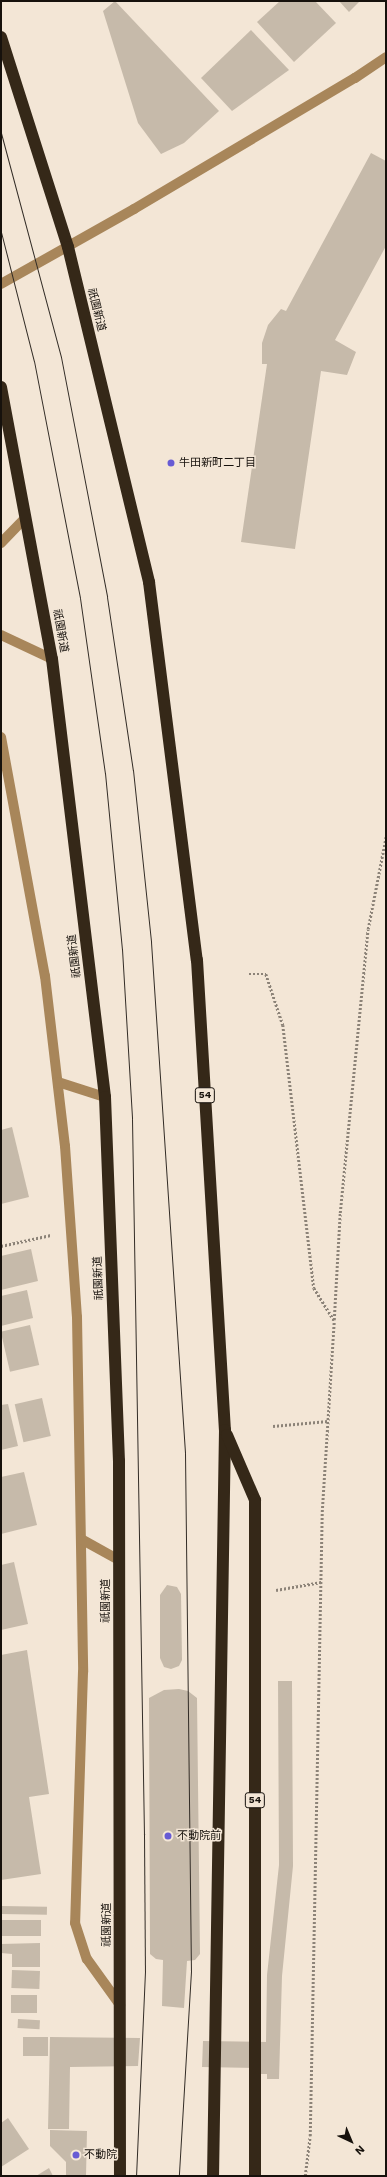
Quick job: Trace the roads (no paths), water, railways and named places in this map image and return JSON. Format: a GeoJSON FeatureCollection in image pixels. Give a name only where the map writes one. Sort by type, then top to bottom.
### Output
{"type":"FeatureCollection","features":[{"type":"Feature","properties":{"kind":"highway","name":"祇園新道"},"geometry":{"type":"LineString","coordinates":[[1,37],[68,247],[149,582],[196,960],[225,1430],[213,2176]]}},
{"type":"Feature","properties":{"kind":"highway","name":"祇園新道"},"geometry":{"type":"LineString","coordinates":[[1,387],[52,659],[105,1097],[119,1461],[120,2176]]}},
{"type":"Feature","properties":{"kind":"highway","name":"祇園新道"},"geometry":{"type":"LineString","coordinates":[[225,1430],[255,1500],[255,2176]]}},
{"type":"Feature","properties":{"kind":"street"},"geometry":{"type":"LineString","coordinates":[[1,284],[68,247],[355,78],[386,57]]}},
{"type":"Feature","properties":{"kind":"street"},"geometry":{"type":"LineString","coordinates":[[1,543],[26,517]]}},
{"type":"Feature","properties":{"kind":"street"},"geometry":{"type":"LineString","coordinates":[[1,636],[52,659]]}},
{"type":"Feature","properties":{"kind":"street"},"geometry":{"type":"LineString","coordinates":[[1,737],[45,976],[58,1082],[77,1317],[83,1672],[75,1923],[86,1959],[120,2005]]}},
{"type":"Feature","properties":{"kind":"street"},"geometry":{"type":"LineString","coordinates":[[58,1082],[105,1097]]}},
{"type":"Feature","properties":{"kind":"street"},"geometry":{"type":"LineString","coordinates":[[81,1539],[119,1560]]}},
{"type":"Feature","properties":{"kind":"tram line"},"geometry":{"type":"LineString","coordinates":[[1,133],[61,357],[107,597],[133,770],[151,942],[185,1453],[191,1971],[179,2176]]}},
{"type":"Feature","properties":{"kind":"tram line"},"geometry":{"type":"LineString","coordinates":[[1,232],[34,361],[80,598],[105,773],[122,949],[132,1119],[144,1834],[145,1971],[136,2176]]}},
{"type":"Feature","properties":{"kind":"place","name":"牛田新町二丁目"},"geometry":{"type":"Point","coordinates":[171,463]}},
{"type":"Feature","properties":{"kind":"place","name":"不動院前"},"geometry":{"type":"Point","coordinates":[168,1836]}},
{"type":"Feature","properties":{"kind":"place","name":"不動院"},"geometry":{"type":"Point","coordinates":[76,2155]}}]}
